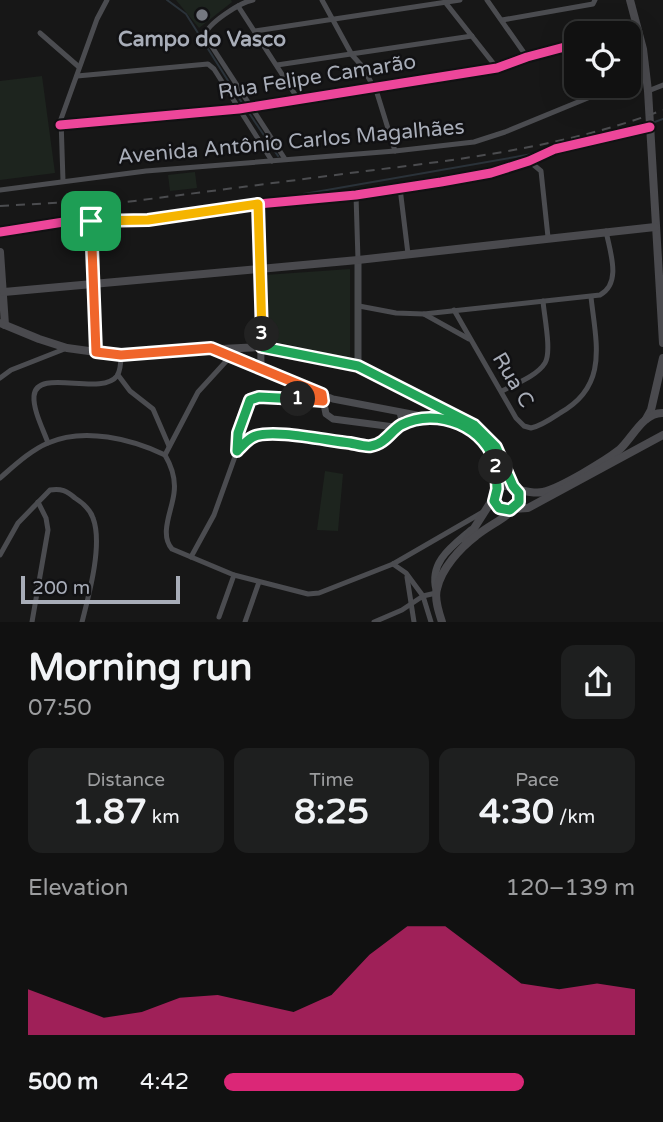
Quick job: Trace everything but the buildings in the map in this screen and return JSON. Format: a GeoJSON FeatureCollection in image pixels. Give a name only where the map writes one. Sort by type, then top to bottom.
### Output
{"type":"FeatureCollection","features":[{"type":"Feature","properties":{"kind":"main road"},"geometry":{"type":"LineString","coordinates":[[630,0],[638,27],[647,79],[659,226],[663,343]]}},
{"type":"Feature","properties":{"kind":"main road"},"geometry":{"type":"LineString","coordinates":[[4,292],[358,260],[659,226]]}},
{"type":"Feature","properties":{"kind":"main road"},"geometry":{"type":"LineString","coordinates":[[0,253],[4,292],[2,324],[31,337],[67,348],[121,355],[262,347],[358,366],[474,425],[491,439],[519,493],[519,502],[502,521],[482,531],[463,547]]}},
{"type":"Feature","properties":{"kind":"main road"},"geometry":{"type":"LineString","coordinates":[[645,421],[660,385],[663,358]]}},
{"type":"Feature","properties":{"kind":"main road"},"geometry":{"type":"LineString","coordinates":[[442,621],[436,592],[447,569],[495,493],[504,485],[534,493],[554,487],[618,450],[645,421],[656,413],[663,414]]}},
{"type":"Feature","properties":{"kind":"main road"},"geometry":{"type":"LineString","coordinates":[[462,419],[490,450],[496,468],[495,493],[499,508],[511,510],[528,508],[663,435]]}},
{"type":"Feature","properties":{"kind":"street"},"geometry":{"type":"LineString","coordinates":[[63,181],[60,125],[97,19],[107,0]]}},
{"type":"Feature","properties":{"kind":"street"},"geometry":{"type":"LineString","coordinates":[[253,0],[238,6],[205,31],[205,36],[285,159]]}},
{"type":"Feature","properties":{"kind":"street"},"geometry":{"type":"LineString","coordinates":[[321,0],[352,55],[374,87],[395,152]]}},
{"type":"Feature","properties":{"kind":"street"},"geometry":{"type":"LineString","coordinates":[[256,30],[460,0]]}},
{"type":"Feature","properties":{"kind":"street"},"geometry":{"type":"LineString","coordinates":[[487,0],[527,57]]}},
{"type":"Feature","properties":{"kind":"street"},"geometry":{"type":"LineString","coordinates":[[444,1],[497,68]]}},
{"type":"Feature","properties":{"kind":"street"},"geometry":{"type":"LineString","coordinates":[[502,20],[594,2]]}},
{"type":"Feature","properties":{"kind":"street"},"geometry":{"type":"LineString","coordinates":[[238,6],[256,30],[298,99]]}},
{"type":"Feature","properties":{"kind":"street"},"geometry":{"type":"LineString","coordinates":[[40,33],[79,67]]}},
{"type":"Feature","properties":{"kind":"street"},"geometry":{"type":"LineString","coordinates":[[277,65],[472,36]]}},
{"type":"Feature","properties":{"kind":"street","name":"Rua Felipe Camarão"},"geometry":{"type":"LineString","coordinates":[[60,125],[239,109],[497,68],[564,47]]}},
{"type":"Feature","properties":{"kind":"street"},"geometry":{"type":"LineString","coordinates":[[77,76],[205,64],[214,69],[272,161]]}},
{"type":"Feature","properties":{"kind":"street"},"geometry":{"type":"LineString","coordinates":[[641,80],[647,79]]}},
{"type":"Feature","properties":{"kind":"street"},"geometry":{"type":"LineString","coordinates":[[648,91],[663,85]]}},
{"type":"Feature","properties":{"kind":"street","name":"Avenida Antônio Carlos Magalhães"},"geometry":{"type":"LineString","coordinates":[[0,190],[63,181],[285,159],[449,146],[491,137],[587,98]]}},
{"type":"Feature","properties":{"kind":"street"},"geometry":{"type":"LineString","coordinates":[[0,232],[57,222],[148,220],[258,204],[356,195],[491,173],[529,161],[555,149],[623,134],[650,121]]}},
{"type":"Feature","properties":{"kind":"street"},"geometry":{"type":"LineString","coordinates":[[529,161],[539,168],[548,237]]}},
{"type":"Feature","properties":{"kind":"street"},"geometry":{"type":"LineString","coordinates":[[400,188],[408,254]]}},
{"type":"Feature","properties":{"kind":"street"},"geometry":{"type":"LineString","coordinates":[[356,195],[358,366]]}},
{"type":"Feature","properties":{"kind":"street"},"geometry":{"type":"LineString","coordinates":[[258,204],[261,369]]}},
{"type":"Feature","properties":{"kind":"street"},"geometry":{"type":"LineString","coordinates":[[91,221],[96,352]]}},
{"type":"Feature","properties":{"kind":"street"},"geometry":{"type":"LineString","coordinates":[[359,306],[396,313],[424,314],[591,297],[605,293],[612,284],[613,270],[606,231]]}},
{"type":"Feature","properties":{"kind":"street"},"geometry":{"type":"LineString","coordinates":[[0,246],[0,253]]}},
{"type":"Feature","properties":{"kind":"street","name":"Rua C"},"geometry":{"type":"LineString","coordinates":[[454,310],[519,421],[531,428],[572,407],[580,400],[593,379],[597,359],[591,297]]}},
{"type":"Feature","properties":{"kind":"street"},"geometry":{"type":"LineString","coordinates":[[502,391],[545,363],[548,351],[543,301]]}},
{"type":"Feature","properties":{"kind":"street"},"geometry":{"type":"LineString","coordinates":[[424,314],[469,339]]}},
{"type":"Feature","properties":{"kind":"street"},"geometry":{"type":"LineString","coordinates":[[0,378],[11,370],[67,348]]}},
{"type":"Feature","properties":{"kind":"street"},"geometry":{"type":"LineString","coordinates":[[211,348],[323,398]]}},
{"type":"Feature","properties":{"kind":"street"},"geometry":{"type":"LineString","coordinates":[[48,443],[35,405],[36,388],[46,383],[110,382],[118,375],[121,355]]}},
{"type":"Feature","properties":{"kind":"street"},"geometry":{"type":"LineString","coordinates":[[165,455],[198,392],[230,357]]}},
{"type":"Feature","properties":{"kind":"street"},"geometry":{"type":"LineString","coordinates":[[118,375],[130,391],[153,409],[169,446]]}},
{"type":"Feature","properties":{"kind":"street"},"geometry":{"type":"LineString","coordinates":[[191,557],[214,515],[237,451],[238,433],[245,409],[254,398],[323,398],[429,417],[468,428]]}},
{"type":"Feature","properties":{"kind":"street"},"geometry":{"type":"LineString","coordinates":[[323,398],[326,414],[330,419],[399,426],[429,417]]}},
{"type":"Feature","properties":{"kind":"street"},"geometry":{"type":"LineString","coordinates":[[385,426],[388,410]]}},
{"type":"Feature","properties":{"kind":"street"},"geometry":{"type":"LineString","coordinates":[[237,451],[253,437],[271,433],[372,446],[390,436],[399,426],[402,419],[399,412]]}},
{"type":"Feature","properties":{"kind":"street"},"geometry":{"type":"LineString","coordinates":[[0,478],[48,443],[76,437],[133,442],[165,455],[171,465],[174,483],[166,539],[173,549],[234,575],[316,594],[393,564],[483,512]]}},
{"type":"Feature","properties":{"kind":"street"},"geometry":{"type":"LineString","coordinates":[[0,555],[18,523],[50,490],[61,489],[78,499],[92,515],[96,534],[82,621]]}},
{"type":"Feature","properties":{"kind":"street"},"geometry":{"type":"LineString","coordinates":[[32,621],[48,530],[47,517],[38,502]]}},
{"type":"Feature","properties":{"kind":"street"},"geometry":{"type":"LineString","coordinates":[[374,621],[436,592],[435,576],[439,561],[471,530]]}},
{"type":"Feature","properties":{"kind":"street"},"geometry":{"type":"LineString","coordinates":[[393,564],[406,573],[423,596],[431,621]]}},
{"type":"Feature","properties":{"kind":"street"},"geometry":{"type":"LineString","coordinates":[[406,573],[414,621]]}},
{"type":"Feature","properties":{"kind":"street"},"geometry":{"type":"LineString","coordinates":[[219,617],[234,575]]}},
{"type":"Feature","properties":{"kind":"street"},"geometry":{"type":"LineString","coordinates":[[245,621],[259,582]]}},
{"type":"Feature","properties":{"kind":"shaded area","name":"Campo do Vasco"},"geometry":{"type":"Polygon","coordinates":[[[176,0],[231,0],[232,2],[199,28],[176,0]]]}},
{"type":"Feature","properties":{"kind":"shaded area"},"geometry":{"type":"Polygon","coordinates":[[[42,76],[55,173],[0,180],[0,81],[42,76]]]}},
{"type":"Feature","properties":{"kind":"shaded area"},"geometry":{"type":"Polygon","coordinates":[[[195,172],[197,188],[170,191],[168,175],[195,172]]]}},
{"type":"Feature","properties":{"kind":"shaded area"},"geometry":{"type":"Polygon","coordinates":[[[350,269],[350,362],[341,361],[334,355],[281,343],[268,343],[270,332],[265,275],[350,269]]]}},
{"type":"Feature","properties":{"kind":"shaded area"},"geometry":{"type":"Polygon","coordinates":[[[325,471],[343,474],[338,531],[317,530],[325,471]]]}},
{"type":"Feature","properties":{"kind":"waterway"},"geometry":{"type":"LineString","coordinates":[[167,0],[186,14],[244,106]]}},
{"type":"Feature","properties":{"kind":"waterway"},"geometry":{"type":"LineString","coordinates":[[249,113],[278,156]]}},
{"type":"Feature","properties":{"kind":"waterway"},"geometry":{"type":"LineString","coordinates":[[652,123],[663,119]]}},
{"type":"Feature","properties":{"kind":"waterway"},"geometry":{"type":"LineString","coordinates":[[632,129],[646,124]]}},
{"type":"Feature","properties":{"kind":"waterway"},"geometry":{"type":"LineString","coordinates":[[554,153],[563,150]]}},
{"type":"Feature","properties":{"kind":"waterway"},"geometry":{"type":"LineString","coordinates":[[304,194],[538,153]]}},
{"type":"Feature","properties":{"kind":"railway"},"geometry":{"type":"LineString","coordinates":[[0,206],[69,202],[111,204],[441,161],[554,142],[663,110]]}},
{"type":"Feature","properties":{"kind":"cycle path"},"geometry":{"type":"LineString","coordinates":[[60,125],[239,109],[497,68],[564,47]]}},
{"type":"Feature","properties":{"kind":"cycle path"},"geometry":{"type":"LineString","coordinates":[[0,232],[70,221],[148,220],[441,182],[491,173],[529,161],[555,149],[650,127]]}},
{"type":"Feature","properties":{"kind":"place","name":"Campo do Vasco"},"geometry":{"type":"Point","coordinates":[202,15]}},
{"type":"Feature","properties":{"kind":"route"},"geometry":{"type":"LineString","coordinates":[[258,204],[262,347],[358,366],[474,425],[491,439],[496,447],[513,486],[519,493],[519,502],[512,509],[506,510],[496,505],[494,460],[485,442],[478,435],[458,424],[429,417],[399,426],[390,436],[372,446],[271,433],[253,437],[237,451],[238,433],[250,400],[259,397],[323,401],[322,394],[211,348],[121,355],[96,352],[91,221],[148,220],[258,204]]}}]}
